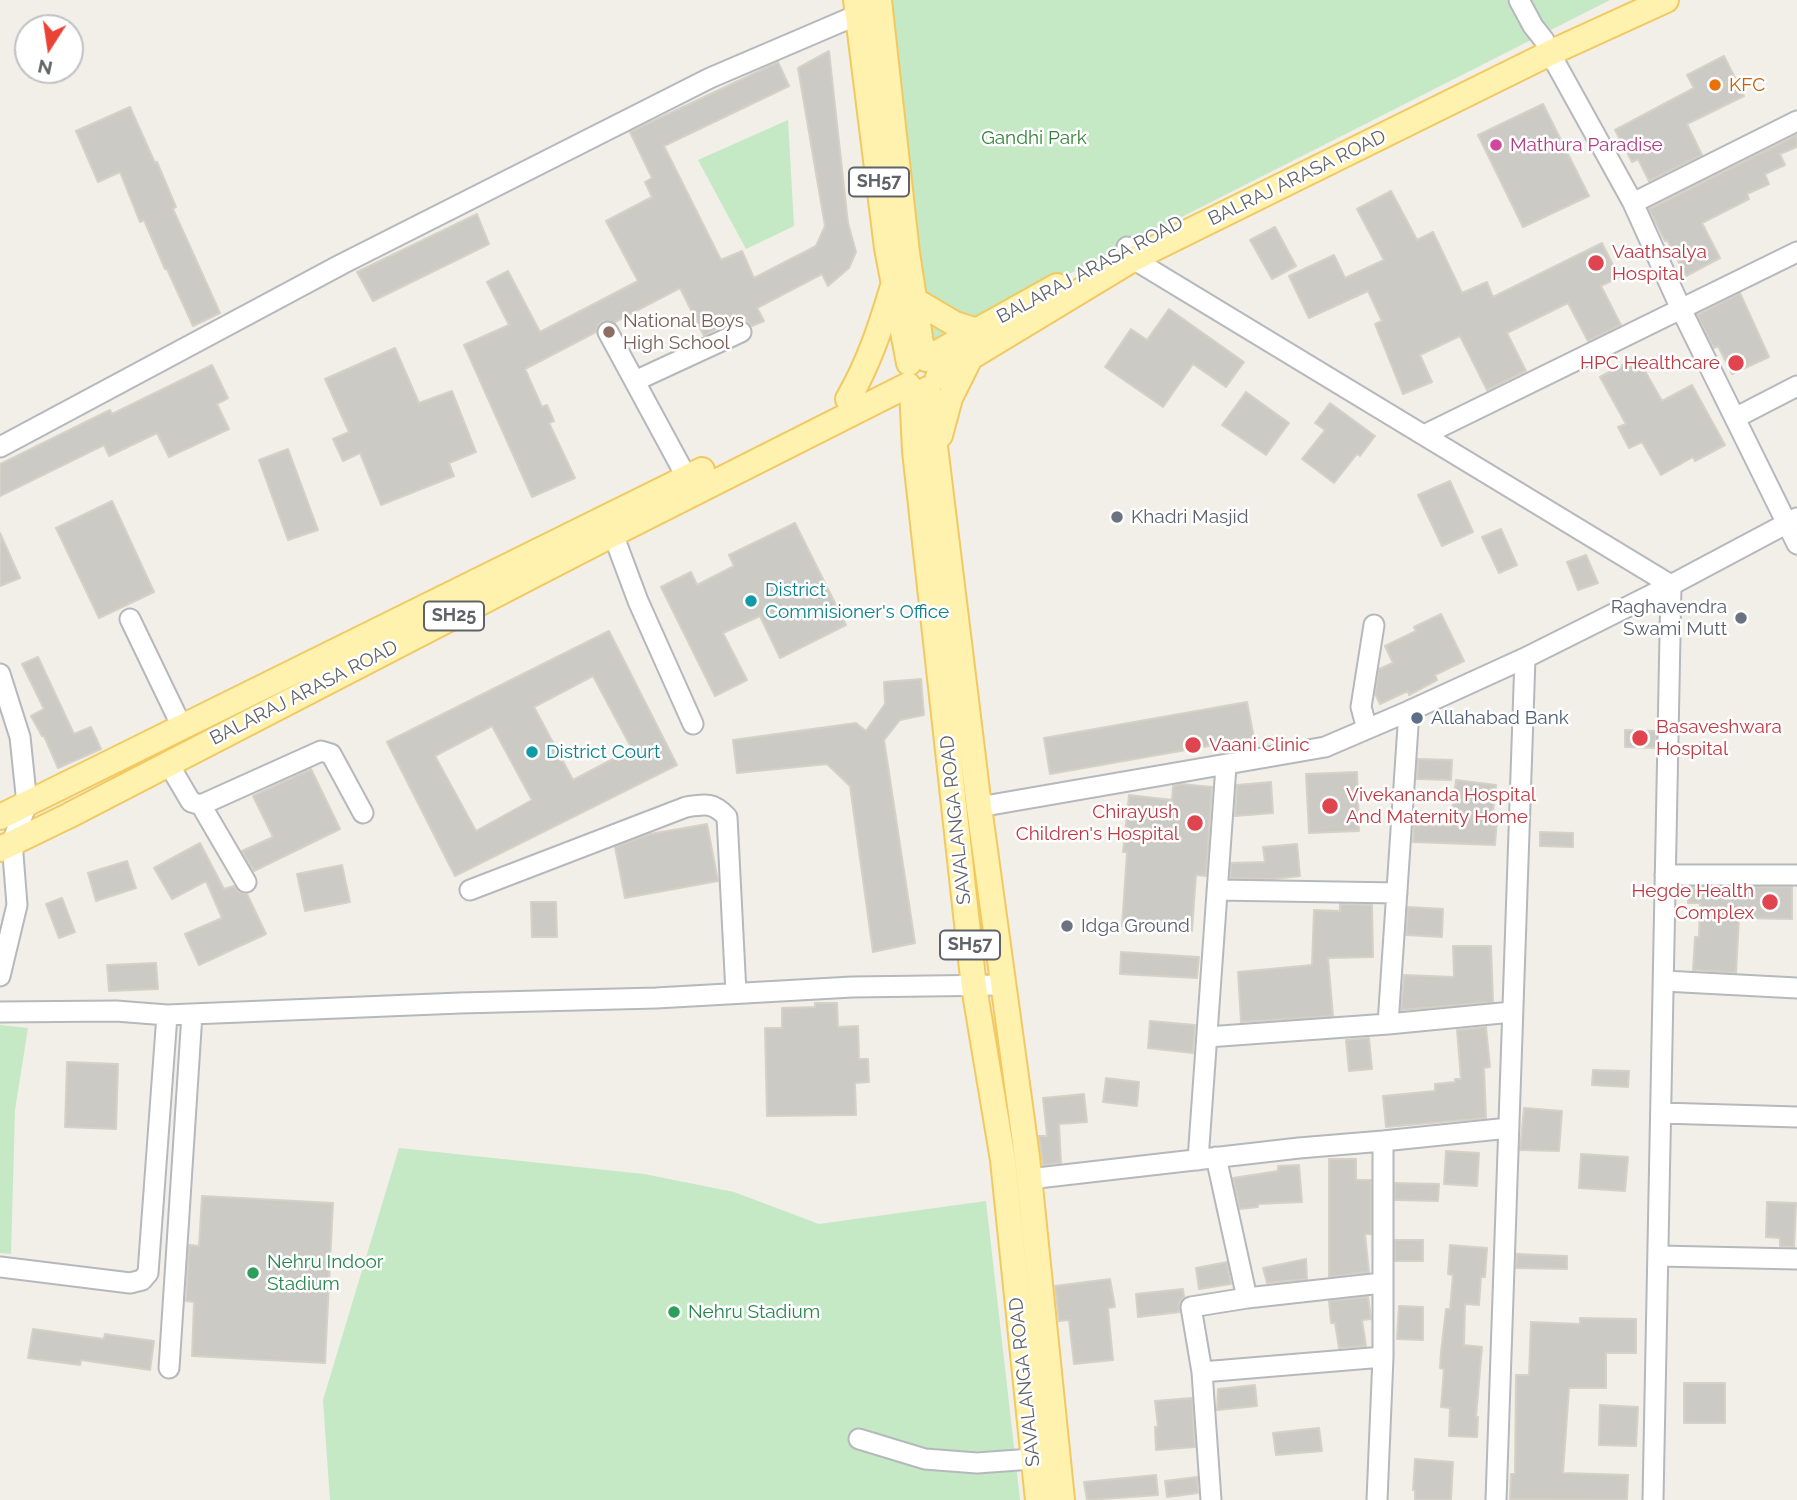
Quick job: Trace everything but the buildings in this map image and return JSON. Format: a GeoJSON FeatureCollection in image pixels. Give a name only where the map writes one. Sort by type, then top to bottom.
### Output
{"type":"FeatureCollection","features":[{"type":"Feature","properties":{"kind":"main road"},"geometry":{"type":"LineString","coordinates":[[1547,46],[1633,0]]}},
{"type":"Feature","properties":{"kind":"main road","name":"BALRAJ ARASA ROAD"},"geometry":{"type":"LineString","coordinates":[[919,374],[970,357],[1130,253],[1547,46],[1667,0]]}},
{"type":"Feature","properties":{"kind":"main road","name":"SAVALANGA ROAD"},"geometry":{"type":"LineString","coordinates":[[868,5],[887,248],[937,456],[979,807],[1029,1179],[1046,1458],[1038,1500]]}},
{"type":"Feature","properties":{"kind":"main road","name":"SAVALANGA ROAD"},"geometry":{"type":"LineString","coordinates":[[868,5],[916,301],[919,374],[915,451],[974,987],[1003,1160],[1046,1458],[1062,1500]]}},
{"type":"Feature","properties":{"kind":"main road","name":"BALARAJ ARASA ROAD"},"geometry":{"type":"LineString","coordinates":[[6,846],[919,374],[977,331],[1130,253]]}},
{"type":"Feature","properties":{"kind":"main road"},"geometry":{"type":"LineString","coordinates":[[848,399],[864,372],[894,283]]}},
{"type":"Feature","properties":{"kind":"main road"},"geometry":{"type":"LineString","coordinates":[[916,301],[955,324],[977,331]]}},
{"type":"Feature","properties":{"kind":"main road"},"geometry":{"type":"LineString","coordinates":[[937,456],[950,398],[970,357]]}},
{"type":"Feature","properties":{"kind":"main road","name":"BALARAJ ARASA ROAD"},"geometry":{"type":"LineString","coordinates":[[0,817],[848,399],[919,374]]}},
{"type":"Feature","properties":{"kind":"street"},"geometry":{"type":"LineString","coordinates":[[1520,0],[1633,203],[1735,418],[1792,520],[1797,544]]}},
{"type":"Feature","properties":{"kind":"street"},"geometry":{"type":"LineString","coordinates":[[0,447],[342,264],[698,84],[868,5]]}},
{"type":"Feature","properties":{"kind":"street"},"geometry":{"type":"LineString","coordinates":[[1633,203],[1797,121]]}},
{"type":"Feature","properties":{"kind":"street"},"geometry":{"type":"LineString","coordinates":[[1423,435],[1797,252]]}},
{"type":"Feature","properties":{"kind":"street"},"geometry":{"type":"LineString","coordinates":[[1130,253],[1671,585]]}},
{"type":"Feature","properties":{"kind":"street"},"geometry":{"type":"LineString","coordinates":[[635,381],[741,331]]}},
{"type":"Feature","properties":{"kind":"street"},"geometry":{"type":"LineString","coordinates":[[608,332],[687,478]]}},
{"type":"Feature","properties":{"kind":"street"},"geometry":{"type":"LineString","coordinates":[[1735,418],[1797,386]]}},
{"type":"Feature","properties":{"kind":"street"},"geometry":{"type":"LineString","coordinates":[[979,807],[1325,747],[1525,658],[1671,585],[1792,520]]}},
{"type":"Feature","properties":{"kind":"street"},"geometry":{"type":"LineString","coordinates":[[613,534],[638,601],[693,724]]}},
{"type":"Feature","properties":{"kind":"street"},"geometry":{"type":"LineString","coordinates":[[1653,1500],[1671,585]]}},
{"type":"Feature","properties":{"kind":"street"},"geometry":{"type":"LineString","coordinates":[[130,619],[182,727]]}},
{"type":"Feature","properties":{"kind":"street"},"geometry":{"type":"LineString","coordinates":[[1367,729],[1361,707],[1374,625]]}},
{"type":"Feature","properties":{"kind":"street"},"geometry":{"type":"LineString","coordinates":[[1496,1500],[1525,658]]}},
{"type":"Feature","properties":{"kind":"street"},"geometry":{"type":"LineString","coordinates":[[0,674],[20,737],[27,804],[6,846],[17,905],[0,976]]}},
{"type":"Feature","properties":{"kind":"street"},"geometry":{"type":"LineString","coordinates":[[1388,1024],[1409,711]]}},
{"type":"Feature","properties":{"kind":"street"},"geometry":{"type":"LineString","coordinates":[[168,763],[191,802],[201,805],[326,751],[331,754],[363,813]]}},
{"type":"Feature","properties":{"kind":"street"},"geometry":{"type":"LineString","coordinates":[[1226,766],[1206,1037],[1207,1158],[1247,1298]]}},
{"type":"Feature","properties":{"kind":"street"},"geometry":{"type":"LineString","coordinates":[[470,890],[686,807],[704,804],[718,808],[727,817],[736,993]]}},
{"type":"Feature","properties":{"kind":"street"},"geometry":{"type":"LineString","coordinates":[[201,805],[246,882]]}},
{"type":"Feature","properties":{"kind":"street"},"geometry":{"type":"LineString","coordinates":[[1665,875],[1797,875]]}},
{"type":"Feature","properties":{"kind":"street"},"geometry":{"type":"LineString","coordinates":[[1217,890],[1398,893]]}},
{"type":"Feature","properties":{"kind":"street"},"geometry":{"type":"LineString","coordinates":[[1664,981],[1797,988]]}},
{"type":"Feature","properties":{"kind":"street"},"geometry":{"type":"LineString","coordinates":[[0,1012],[116,1011],[167,1015],[852,987],[1003,985]]}},
{"type":"Feature","properties":{"kind":"street"},"geometry":{"type":"LineString","coordinates":[[1206,1037],[1512,1012]]}},
{"type":"Feature","properties":{"kind":"street"},"geometry":{"type":"LineString","coordinates":[[169,1368],[192,1014]]}},
{"type":"Feature","properties":{"kind":"street"},"geometry":{"type":"LineString","coordinates":[[0,1267],[130,1283],[142,1280],[148,1273],[167,1015]]}},
{"type":"Feature","properties":{"kind":"street"},"geometry":{"type":"LineString","coordinates":[[1661,1113],[1797,1117]]}},
{"type":"Feature","properties":{"kind":"street"},"geometry":{"type":"LineString","coordinates":[[1029,1179],[1509,1128]]}},
{"type":"Feature","properties":{"kind":"street"},"geometry":{"type":"LineString","coordinates":[[1377,1500],[1383,1357],[1382,1141]]}},
{"type":"Feature","properties":{"kind":"street"},"geometry":{"type":"LineString","coordinates":[[1658,1256],[1797,1259]]}},
{"type":"Feature","properties":{"kind":"street"},"geometry":{"type":"LineString","coordinates":[[1211,1500],[1202,1372],[1191,1307],[1382,1283]]}},
{"type":"Feature","properties":{"kind":"street"},"geometry":{"type":"LineString","coordinates":[[1202,1372],[1383,1357]]}},
{"type":"Feature","properties":{"kind":"street"},"geometry":{"type":"LineString","coordinates":[[859,1440],[925,1459],[976,1463],[1046,1458]]}},
{"type":"Feature","properties":{"kind":"green space","name":"Gandhi Park"},"geometry":{"type":"Polygon","coordinates":[[[876,0],[1610,0],[919,350],[876,0]]]}},
{"type":"Feature","properties":{"kind":"green space"},"geometry":{"type":"Polygon","coordinates":[[[788,120],[794,226],[746,249],[698,160],[788,120]]]}},
{"type":"Feature","properties":{"kind":"green space"},"geometry":{"type":"Polygon","coordinates":[[[0,1025],[28,1028],[15,1110],[11,1254],[0,1253],[0,1025]]]}},
{"type":"Feature","properties":{"kind":"green space","name":"Nehru Stadium"},"geometry":{"type":"Polygon","coordinates":[[[399,1148],[644,1174],[734,1192],[819,1224],[986,1201],[1020,1500],[330,1500],[323,1400],[399,1148]]]}},
{"type":"Feature","properties":{"kind":"place","name":"KFC"},"geometry":{"type":"Point","coordinates":[1715,85]}},
{"type":"Feature","properties":{"kind":"place","name":"Mathura Paradise"},"geometry":{"type":"Point","coordinates":[1496,145]}},
{"type":"Feature","properties":{"kind":"place","name":"Vaathsalya Hospital"},"geometry":{"type":"Point","coordinates":[1596,263]}},
{"type":"Feature","properties":{"kind":"place","name":"National Boys High School"},"geometry":{"type":"Point","coordinates":[609,332]}},
{"type":"Feature","properties":{"kind":"place","name":"HPC Healthcare"},"geometry":{"type":"Point","coordinates":[1736,363]}},
{"type":"Feature","properties":{"kind":"place","name":"Khadri Masjid"},"geometry":{"type":"Point","coordinates":[1117,517]}},
{"type":"Feature","properties":{"kind":"place","name":"District Commisioner's Office"},"geometry":{"type":"Point","coordinates":[751,601]}},
{"type":"Feature","properties":{"kind":"place","name":"Raghavendra Swami Mutt"},"geometry":{"type":"Point","coordinates":[1741,618]}},
{"type":"Feature","properties":{"kind":"place","name":"Allahabad Bank"},"geometry":{"type":"Point","coordinates":[1417,718]}},
{"type":"Feature","properties":{"kind":"place","name":"Basaveshwara Hospital"},"geometry":{"type":"Point","coordinates":[1640,738]}},
{"type":"Feature","properties":{"kind":"place","name":"Vaani Clinic"},"geometry":{"type":"Point","coordinates":[1193,745]}},
{"type":"Feature","properties":{"kind":"place","name":"District Court"},"geometry":{"type":"Point","coordinates":[532,752]}},
{"type":"Feature","properties":{"kind":"place","name":"Vivekananda Hospital And Maternity Home"},"geometry":{"type":"Point","coordinates":[1330,806]}},
{"type":"Feature","properties":{"kind":"place","name":"Chirayush Children's Hospital"},"geometry":{"type":"Point","coordinates":[1195,823]}},
{"type":"Feature","properties":{"kind":"place","name":"Hegde Health Complex"},"geometry":{"type":"Point","coordinates":[1770,902]}},
{"type":"Feature","properties":{"kind":"place","name":"Idga Ground"},"geometry":{"type":"Point","coordinates":[1067,926]}},
{"type":"Feature","properties":{"kind":"place","name":"Nehru Indoor Stadium"},"geometry":{"type":"Point","coordinates":[253,1273]}},
{"type":"Feature","properties":{"kind":"place","name":"Nehru Stadium"},"geometry":{"type":"Point","coordinates":[674,1312]}}]}
